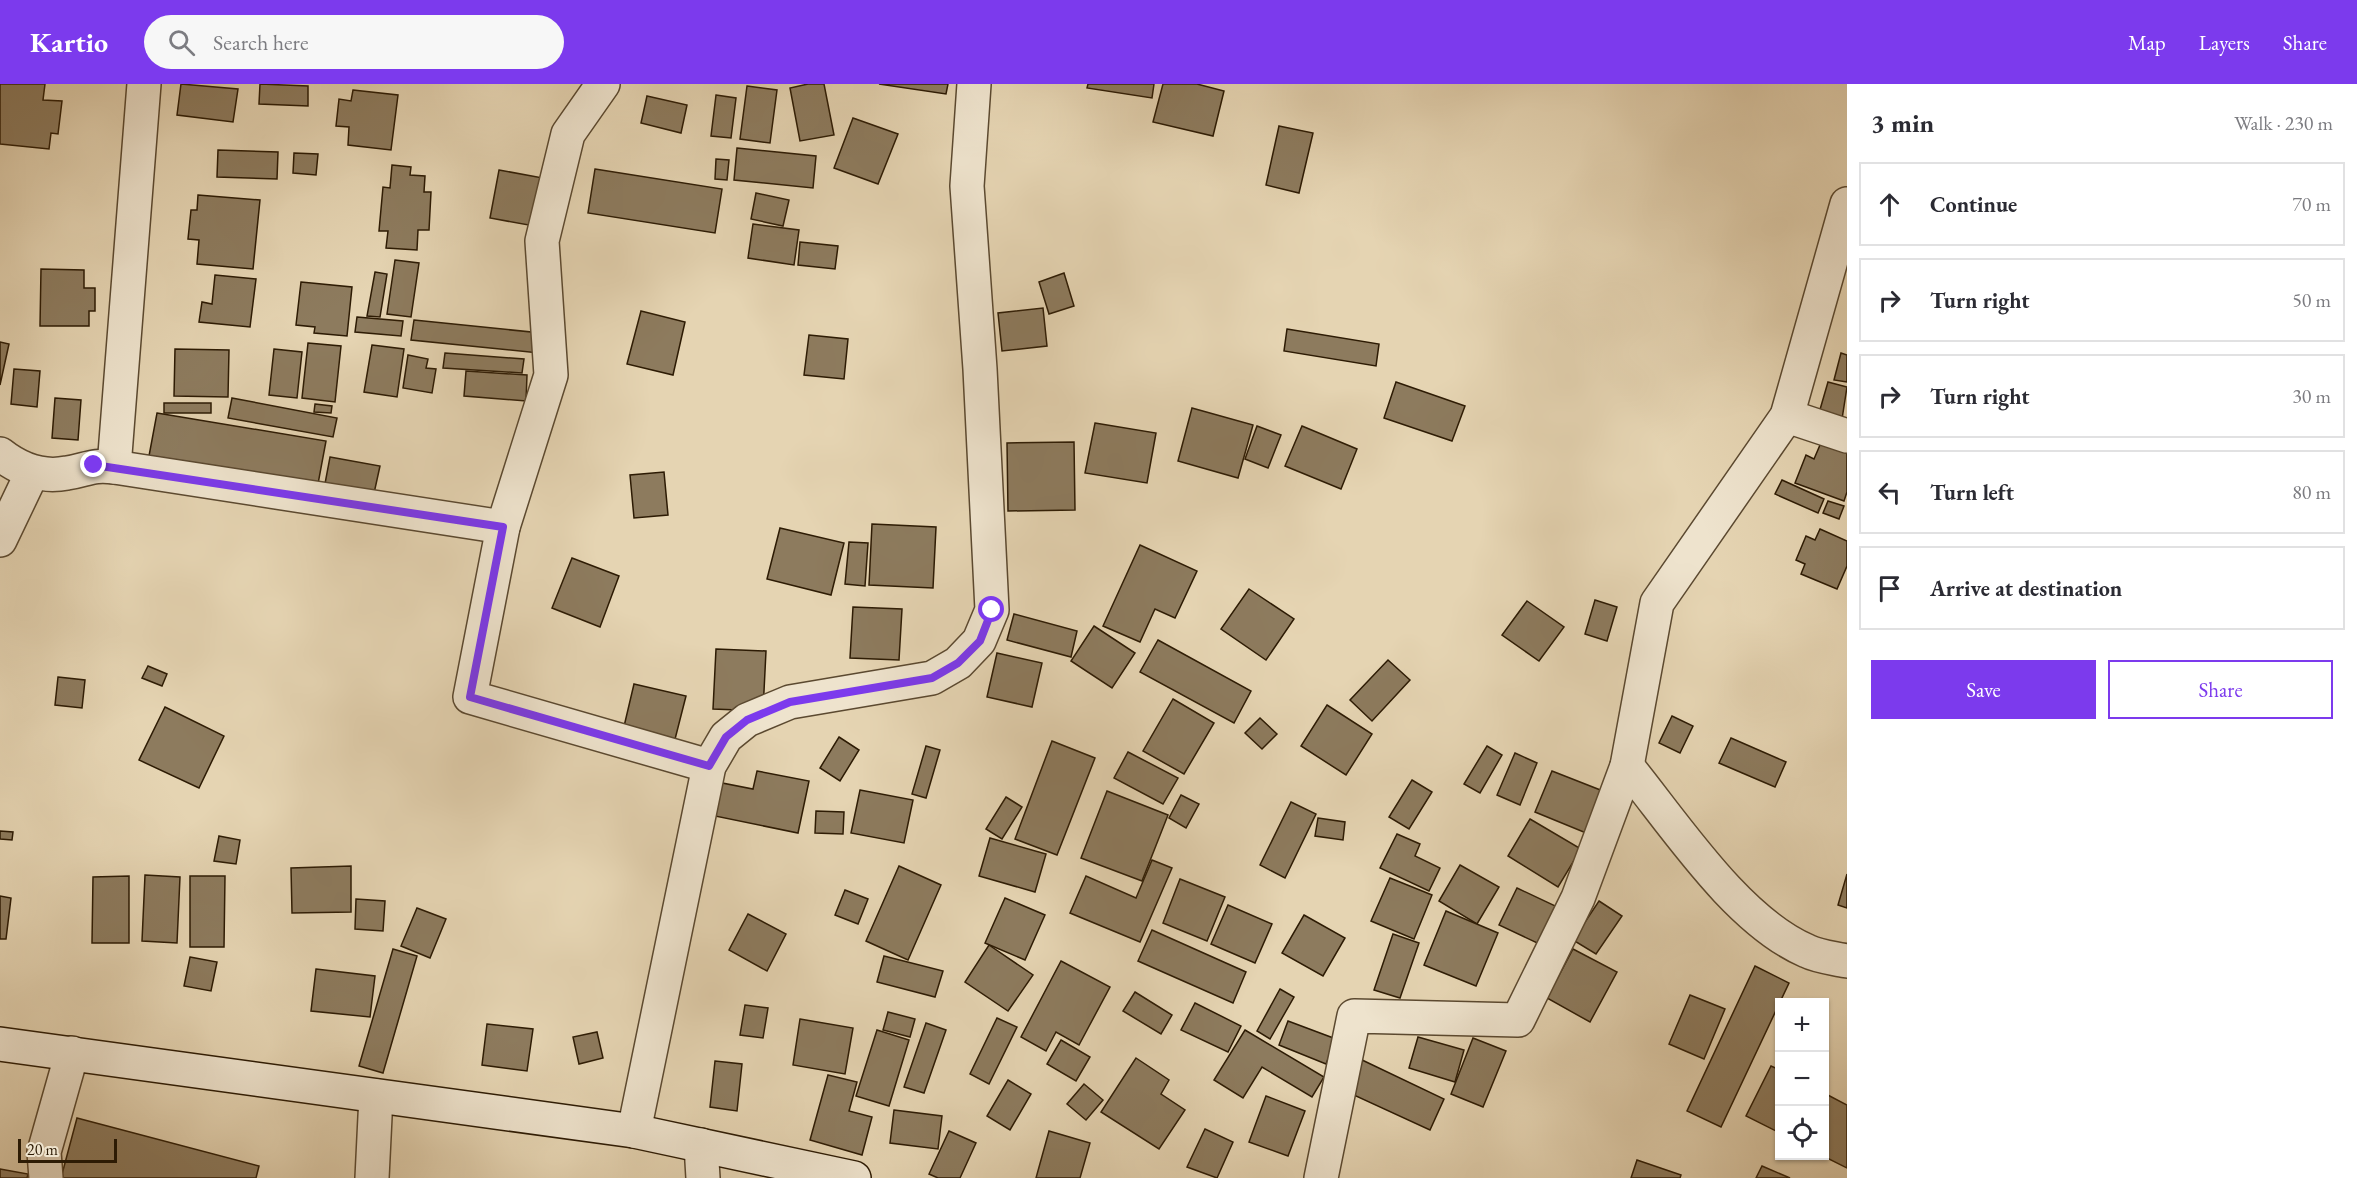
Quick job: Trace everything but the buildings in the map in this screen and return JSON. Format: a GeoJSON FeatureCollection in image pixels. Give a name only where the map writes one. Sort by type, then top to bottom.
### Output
{"type":"FeatureCollection","features":[{"type":"Feature","properties":{"kind":"street"},"geometry":{"type":"LineString","coordinates":[[114,466],[144,84]]}},
{"type":"Feature","properties":{"kind":"street"},"geometry":{"type":"LineString","coordinates":[[603,84],[568,134],[542,241],[551,375],[503,527],[470,697],[709,766]]}},
{"type":"Feature","properties":{"kind":"street"},"geometry":{"type":"LineString","coordinates":[[634,1131],[709,766],[726,737],[747,720],[790,702],[932,678],[958,663],[980,641],[992,610],[980,369],[967,186],[974,84]]}},
{"type":"Feature","properties":{"kind":"street"},"geometry":{"type":"LineString","coordinates":[[1320,1178],[1354,1016],[1518,1020],[1578,898],[1627,766],[1657,603],[1787,416],[1847,204]]}},
{"type":"Feature","properties":{"kind":"street"},"geometry":{"type":"LineString","coordinates":[[1787,416],[1847,436]]}},
{"type":"Feature","properties":{"kind":"street"},"geometry":{"type":"LineString","coordinates":[[0,454],[32,473],[66,474],[94,465],[114,466],[503,527]]}},
{"type":"Feature","properties":{"kind":"street"},"geometry":{"type":"LineString","coordinates":[[0,540],[32,473]]}},
{"type":"Feature","properties":{"kind":"street"},"geometry":{"type":"LineString","coordinates":[[1627,766],[1735,900],[1765,926],[1807,952],[1847,962]]}},
{"type":"Feature","properties":{"kind":"street"},"geometry":{"type":"LineString","coordinates":[[0,1044],[634,1131],[854,1178]]}},
{"type":"Feature","properties":{"kind":"street"},"geometry":{"type":"LineString","coordinates":[[46,1178],[44,1152],[72,1053]]}},
{"type":"Feature","properties":{"kind":"street"},"geometry":{"type":"LineString","coordinates":[[372,1178],[376,1096]]}},
{"type":"Feature","properties":{"kind":"street"},"geometry":{"type":"LineString","coordinates":[[701,1145],[703,1178]]}},
{"type":"Feature","properties":{"kind":"route"},"geometry":{"type":"LineString","coordinates":[[94,465],[114,466],[503,527],[470,697],[709,766],[726,737],[747,720],[790,702],[932,678],[958,663],[980,641],[992,610]]}}]}
